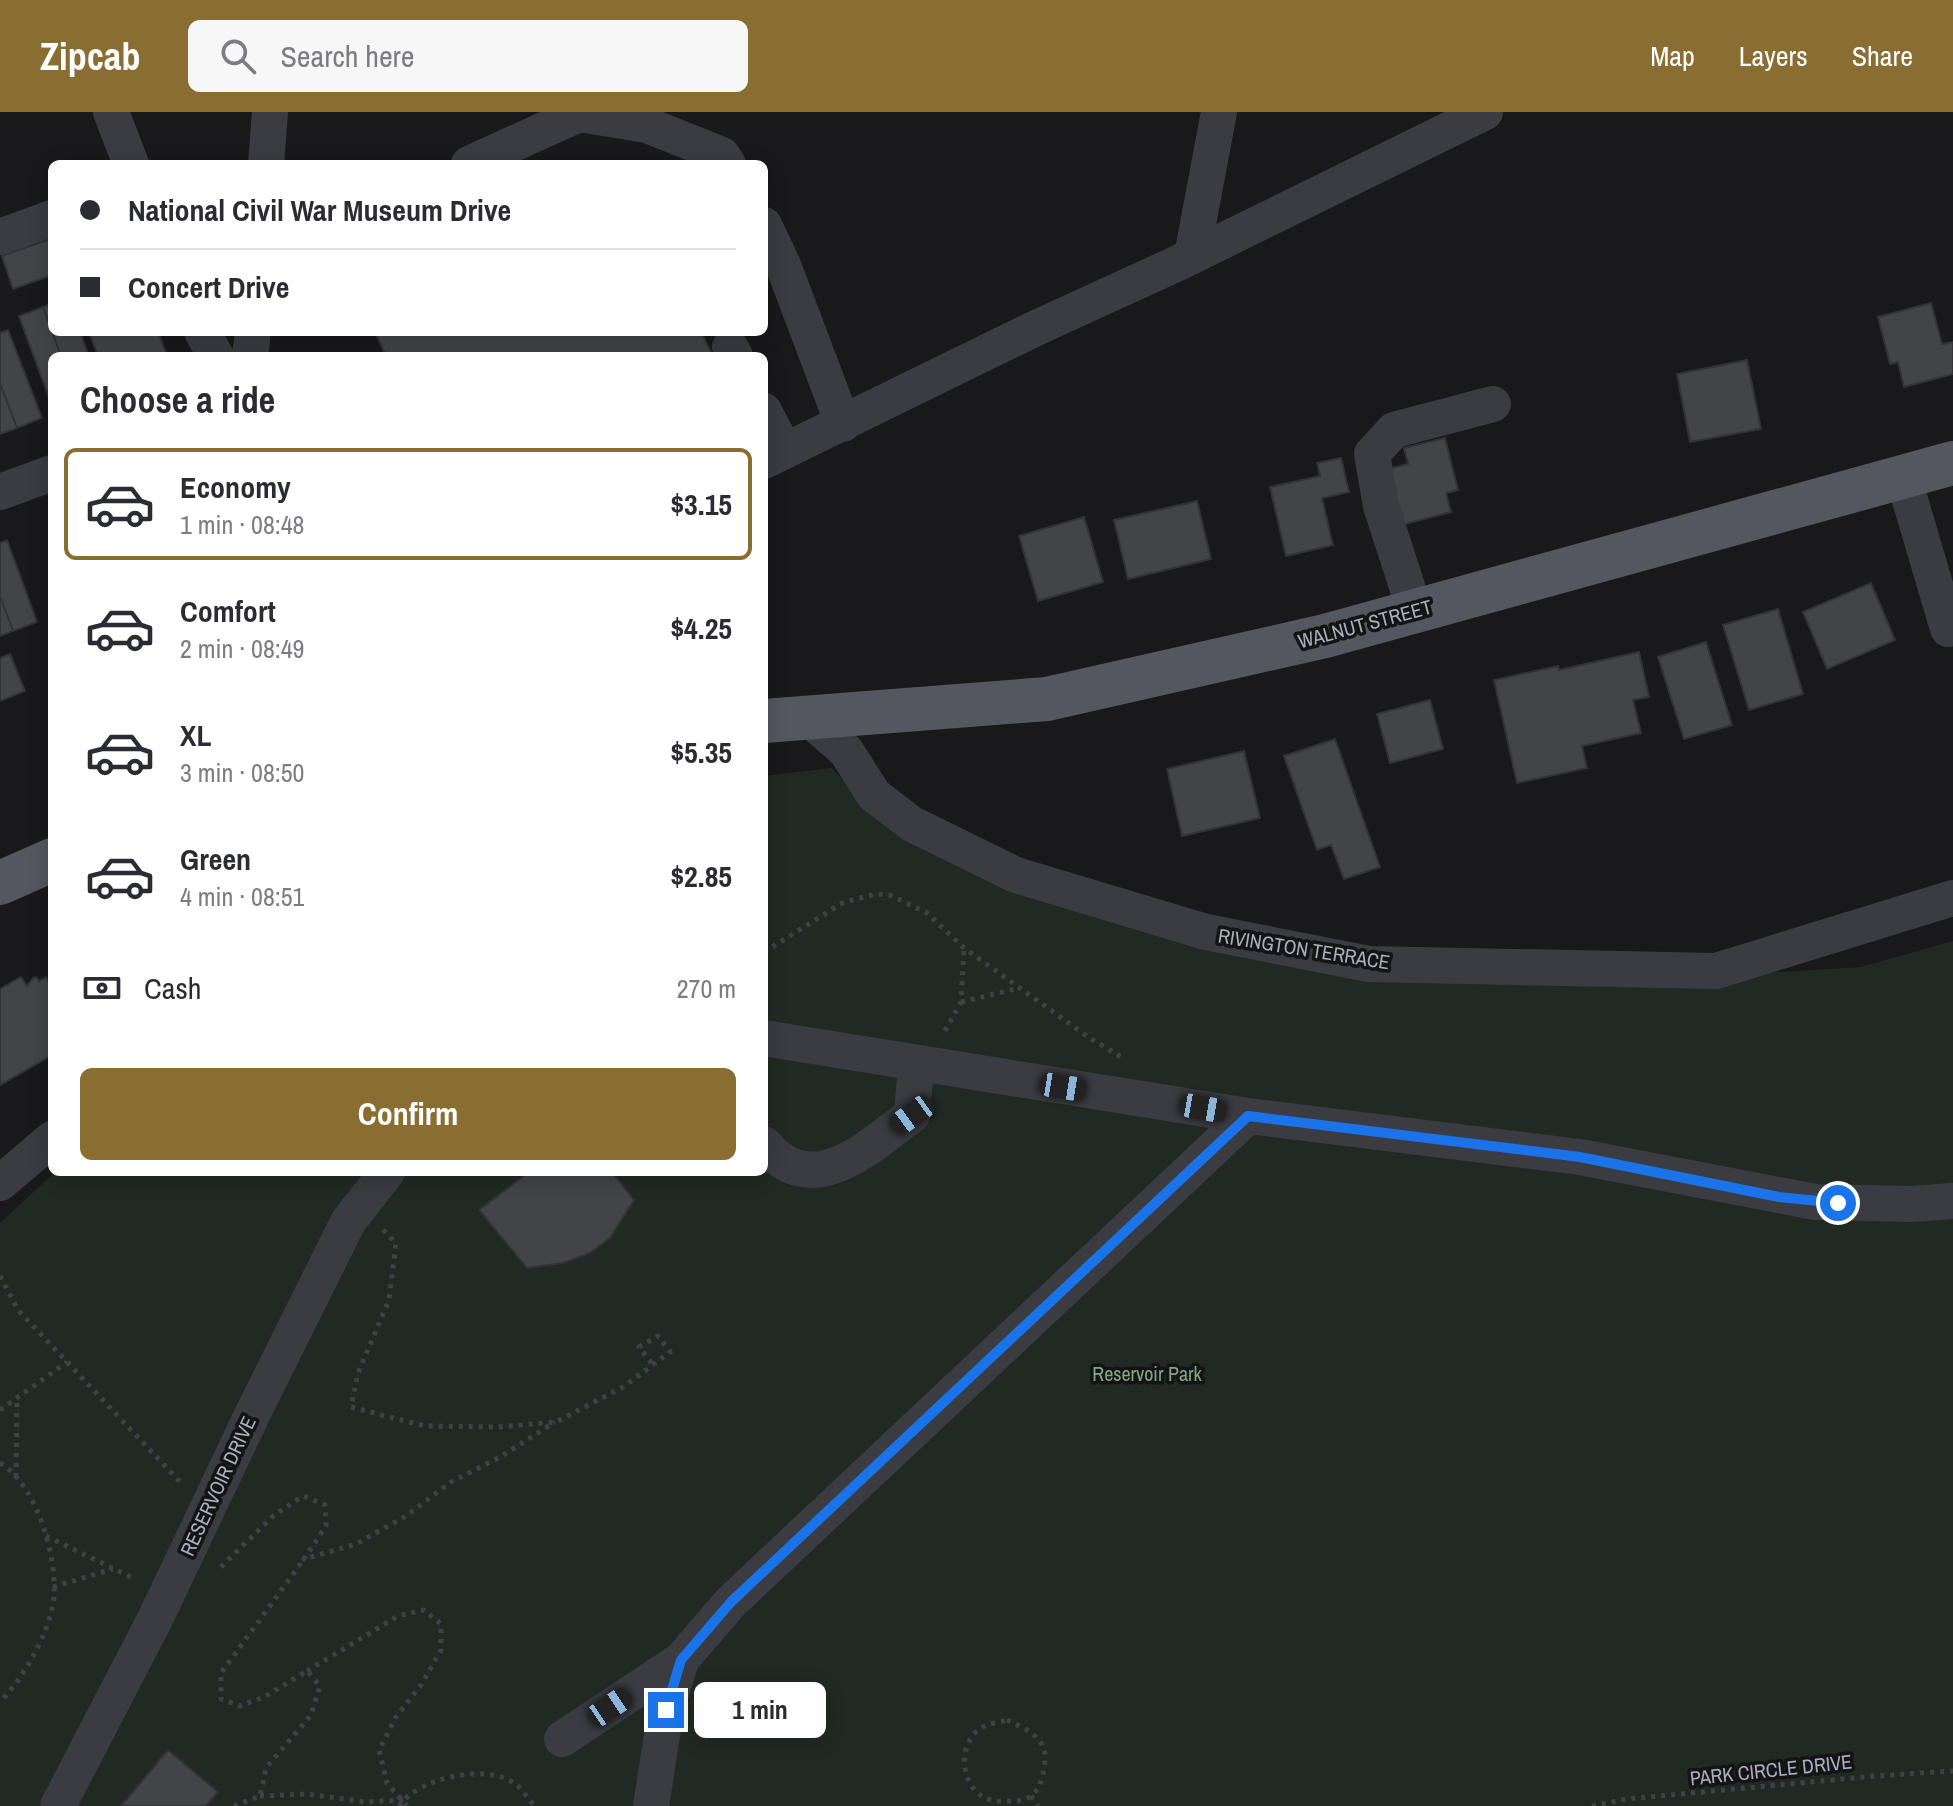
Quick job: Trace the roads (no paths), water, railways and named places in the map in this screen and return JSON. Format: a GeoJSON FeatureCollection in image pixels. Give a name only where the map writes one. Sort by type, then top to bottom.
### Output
{"type":"FeatureCollection","features":[{"type":"Feature","properties":{"kind":"main road","name":"WALNUT STREET"},"geometry":{"type":"LineString","coordinates":[[768,721],[1047,699],[1325,636],[1953,463]]}},
{"type":"Feature","properties":{"kind":"main road"},"geometry":{"type":"LineString","coordinates":[[0,883],[48,862]]}},
{"type":"Feature","properties":{"kind":"street"},"geometry":{"type":"LineString","coordinates":[[111,112],[129,160]]}},
{"type":"Feature","properties":{"kind":"street"},"geometry":{"type":"LineString","coordinates":[[266,160],[270,112]]}},
{"type":"Feature","properties":{"kind":"street"},"geometry":{"type":"LineString","coordinates":[[1192,256],[1219,112]]}},
{"type":"Feature","properties":{"kind":"street"},"geometry":{"type":"LineString","coordinates":[[768,427],[775,456],[1485,112]]}},
{"type":"Feature","properties":{"kind":"street"},"geometry":{"type":"LineString","coordinates":[[478,160],[579,114],[647,125],[722,155],[725,160]]}},
{"type":"Feature","properties":{"kind":"street"},"geometry":{"type":"LineString","coordinates":[[0,237],[48,219]]}},
{"type":"Feature","properties":{"kind":"street"},"geometry":{"type":"LineString","coordinates":[[768,233],[843,424]]}},
{"type":"Feature","properties":{"kind":"street"},"geometry":{"type":"LineString","coordinates":[[1415,611],[1381,506],[1372,454],[1394,430],[1493,404]]}},
{"type":"Feature","properties":{"kind":"street"},"geometry":{"type":"LineString","coordinates":[[0,492],[48,474]]}},
{"type":"Feature","properties":{"kind":"street"},"geometry":{"type":"LineString","coordinates":[[1903,476],[1948,629]]}},
{"type":"Feature","properties":{"kind":"street","name":"RIVINGTON TERRACE"},"geometry":{"type":"LineString","coordinates":[[807,717],[846,751],[874,795],[902,817],[1016,875],[1206,932],[1369,964],[1716,971],[1953,898]]}},
{"type":"Feature","properties":{"kind":"street"},"geometry":{"type":"LineString","coordinates":[[768,1039],[1248,1116],[1580,1157],[1815,1202],[1886,1204],[1953,1201]]}},
{"type":"Feature","properties":{"kind":"street"},"geometry":{"type":"LineString","coordinates":[[768,1149],[778,1161],[812,1172],[849,1161],[912,1115],[926,1066]]}},
{"type":"Feature","properties":{"kind":"street"},"geometry":{"type":"LineString","coordinates":[[562,1739],[681,1660],[731,1602],[1248,1116]]}},
{"type":"Feature","properties":{"kind":"street"},"geometry":{"type":"LineString","coordinates":[[0,1183],[48,1142]]}},
{"type":"Feature","properties":{"kind":"street","name":"RESERVOIR DRIVE"},"geometry":{"type":"LineString","coordinates":[[58,1806],[167,1594],[348,1222],[384,1176]]}},
{"type":"Feature","properties":{"kind":"street"},"geometry":{"type":"LineString","coordinates":[[651,1806],[666,1710],[681,1660]]}},
{"type":"Feature","properties":{"kind":"park label","name":"Reservoir Park"},"geometry":{"type":"Point","coordinates":[1147,1374]}}]}
